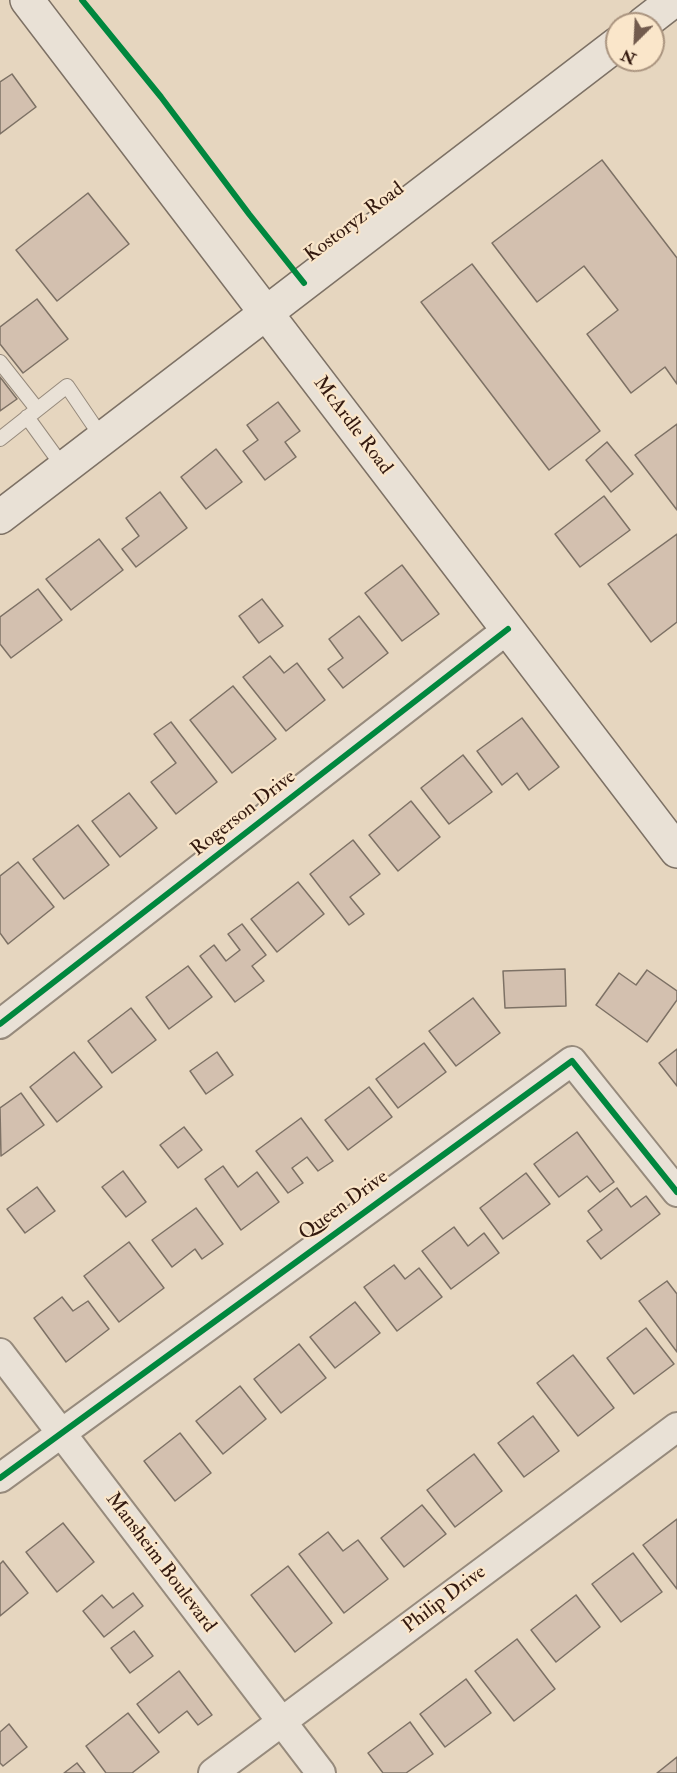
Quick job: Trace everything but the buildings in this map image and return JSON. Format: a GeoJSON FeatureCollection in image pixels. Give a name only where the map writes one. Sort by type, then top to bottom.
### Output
{"type":"FeatureCollection","features":[{"type":"Feature","properties":{"kind":"main road","name":"McArdle Road"},"geometry":{"type":"LineString","coordinates":[[27,0],[677,851]]}},
{"type":"Feature","properties":{"kind":"main road"},"geometry":{"type":"LineString","coordinates":[[658,12],[674,0]]}},
{"type":"Feature","properties":{"kind":"main road","name":"Kostoryz Road"},"geometry":{"type":"LineString","coordinates":[[3,509],[103,439],[605,53]]}},
{"type":"Feature","properties":{"kind":"street","name":"Rogerson Drive"},"geometry":{"type":"LineString","coordinates":[[0,1024],[508,629]]}},
{"type":"Feature","properties":{"kind":"street","name":"Queen Drive"},"geometry":{"type":"LineString","coordinates":[[0,1478],[572,1061],[677,1192]]}},
{"type":"Feature","properties":{"kind":"street","name":"Mansheim Boulevard"},"geometry":{"type":"LineString","coordinates":[[0,1353],[321,1773]]}},
{"type":"Feature","properties":{"kind":"street","name":"Philip Drive"},"geometry":{"type":"LineString","coordinates":[[213,1773],[677,1427]]}},
{"type":"Feature","properties":{"kind":"lane"},"geometry":{"type":"LineString","coordinates":[[0,362],[64,468]]}},
{"type":"Feature","properties":{"kind":"lane"},"geometry":{"type":"LineString","coordinates":[[0,439],[67,386],[103,439]]}},
{"type":"Feature","properties":{"kind":"cycle path"},"geometry":{"type":"LineString","coordinates":[[82,0],[161,97],[304,283]]}},
{"type":"Feature","properties":{"kind":"cycle path"},"geometry":{"type":"LineString","coordinates":[[0,1024],[508,629]]}},
{"type":"Feature","properties":{"kind":"cycle path"},"geometry":{"type":"LineString","coordinates":[[0,1478],[572,1061],[677,1192]]}}]}
